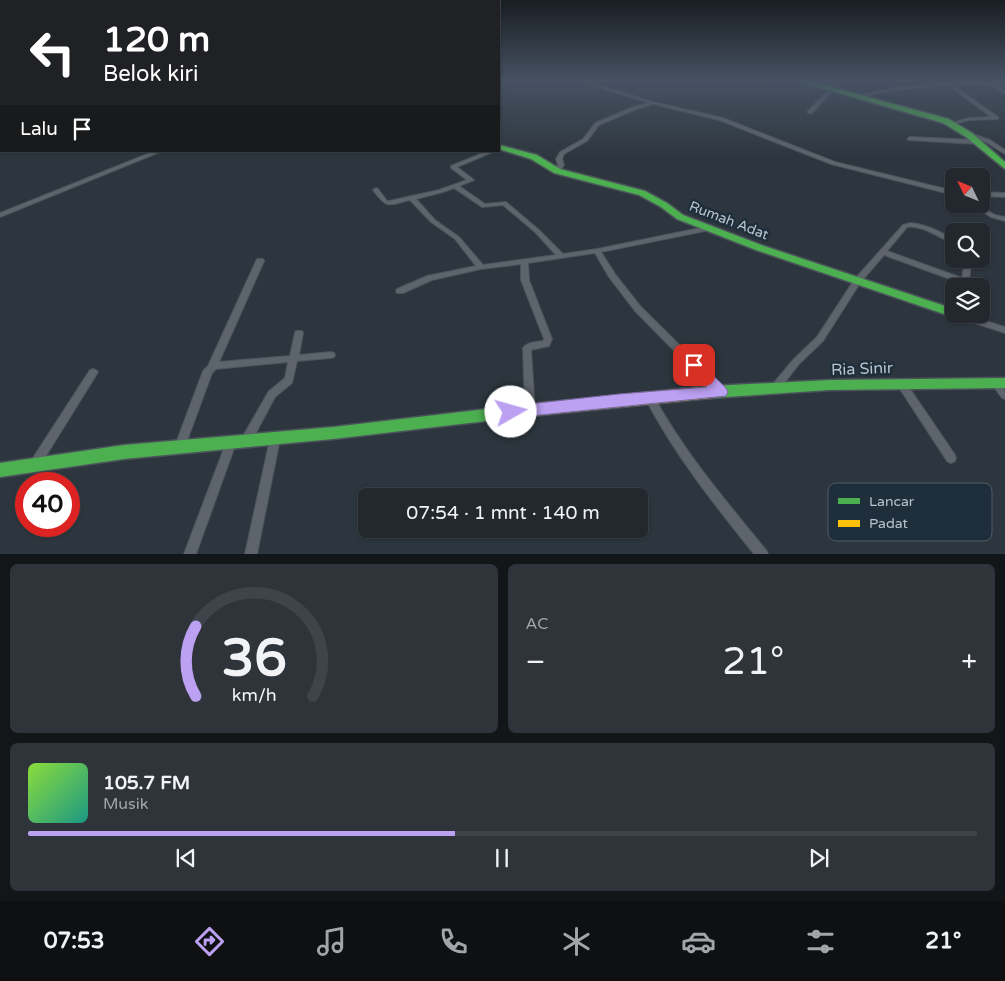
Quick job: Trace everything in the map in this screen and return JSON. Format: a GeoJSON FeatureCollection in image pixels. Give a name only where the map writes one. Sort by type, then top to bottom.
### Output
{"type":"FeatureCollection","features":[{"type":"Feature","properties":{"kind":"street"},"geometry":{"type":"LineString","coordinates":[[557,171],[561,165],[559,160],[561,154],[585,140],[597,124],[643,106]]}},
{"type":"Feature","properties":{"kind":"street"},"geometry":{"type":"LineString","coordinates":[[665,106],[721,119],[840,166],[945,190]]}},
{"type":"Feature","properties":{"kind":"street"},"geometry":{"type":"LineString","coordinates":[[810,112],[816,106]]}},
{"type":"Feature","properties":{"kind":"street"},"geometry":{"type":"LineString","coordinates":[[894,106],[953,124],[974,138],[1005,166]]}},
{"type":"Feature","properties":{"kind":"street"},"geometry":{"type":"LineString","coordinates":[[953,124],[972,119],[998,118],[981,106]]}},
{"type":"Feature","properties":{"kind":"street"},"geometry":{"type":"LineString","coordinates":[[910,139],[974,138],[986,140],[1005,152]]}},
{"type":"Feature","properties":{"kind":"street","name":"Rumah Adat"},"geometry":{"type":"LineString","coordinates":[[500,149],[534,157],[557,171],[642,193],[664,205],[680,217],[760,248],[857,282],[945,310]]}},
{"type":"Feature","properties":{"kind":"street"},"geometry":{"type":"LineString","coordinates":[[0,215],[158,152]]}},
{"type":"Feature","properties":{"kind":"street"},"geometry":{"type":"LineString","coordinates":[[376,190],[387,203],[456,187],[471,180],[453,167],[491,152]]}},
{"type":"Feature","properties":{"kind":"street"},"geometry":{"type":"LineString","coordinates":[[456,187],[482,206],[504,202],[562,256]]}},
{"type":"Feature","properties":{"kind":"street"},"geometry":{"type":"LineString","coordinates":[[990,194],[1005,195]]}},
{"type":"Feature","properties":{"kind":"street"},"geometry":{"type":"LineString","coordinates":[[412,198],[433,222],[456,238],[481,266]]}},
{"type":"Feature","properties":{"kind":"street"},"geometry":{"type":"LineString","coordinates":[[988,213],[1005,219]]}},
{"type":"Feature","properties":{"kind":"street"},"geometry":{"type":"LineString","coordinates":[[776,387],[796,362],[820,338],[857,282],[908,224],[917,225],[945,238]]}},
{"type":"Feature","properties":{"kind":"street"},"geometry":{"type":"LineString","coordinates":[[400,291],[430,278],[481,266],[562,256],[710,228]]}},
{"type":"Feature","properties":{"kind":"street"},"geometry":{"type":"LineString","coordinates":[[597,250],[612,275],[638,309],[721,392]]}},
{"type":"Feature","properties":{"kind":"street"},"geometry":{"type":"LineString","coordinates":[[883,252],[949,278]]}},
{"type":"Feature","properties":{"kind":"street"},"geometry":{"type":"LineString","coordinates":[[180,446],[207,373],[212,368],[260,261]]}},
{"type":"Feature","properties":{"kind":"street"},"geometry":{"type":"LineString","coordinates":[[524,261],[525,280],[548,342],[528,348],[530,410]]}},
{"type":"Feature","properties":{"kind":"street","name":"Rumah Adat"},"geometry":{"type":"LineString","coordinates":[[985,323],[1005,330]]}},
{"type":"Feature","properties":{"kind":"street"},"geometry":{"type":"LineString","coordinates":[[246,441],[272,394],[289,380],[299,332]]}},
{"type":"Feature","properties":{"kind":"street"},"geometry":{"type":"LineString","coordinates":[[212,368],[219,365],[331,355]]}},
{"type":"Feature","properties":{"kind":"street"},"geometry":{"type":"LineString","coordinates":[[35,464],[93,372]]}},
{"type":"Feature","properties":{"kind":"street"},"geometry":{"type":"LineString","coordinates":[[901,383],[951,458]]}},
{"type":"Feature","properties":{"kind":"street","name":"Ria Sinir"},"geometry":{"type":"LineString","coordinates":[[0,470],[180,446],[275,439],[530,410],[776,387],[901,383],[1000,383]]}},
{"type":"Feature","properties":{"kind":"street"},"geometry":{"type":"LineString","coordinates":[[1000,383],[1005,395]]}},
{"type":"Feature","properties":{"kind":"street"},"geometry":{"type":"LineString","coordinates":[[650,398],[660,418],[704,482],[762,554]]}},
{"type":"Feature","properties":{"kind":"street"},"geometry":{"type":"LineString","coordinates":[[251,554],[275,439]]}},
{"type":"Feature","properties":{"kind":"street"},"geometry":{"type":"LineString","coordinates":[[190,554],[231,443]]}},
{"type":"Feature","properties":{"kind":"traffic: fast"},"geometry":{"type":"LineString","coordinates":[[891,106],[946,121],[969,135],[1005,166]]}},
{"type":"Feature","properties":{"kind":"traffic: fast"},"geometry":{"type":"LineString","coordinates":[[500,147],[534,157],[557,171],[642,193],[664,205],[680,217],[760,248],[945,310]]}},
{"type":"Feature","properties":{"kind":"traffic: fast"},"geometry":{"type":"LineString","coordinates":[[711,392],[830,385],[1005,383]]}},
{"type":"Feature","properties":{"kind":"traffic: fast"},"geometry":{"type":"LineString","coordinates":[[0,470],[124,452],[333,433],[521,411]]}},
{"type":"Feature","properties":{"kind":"traffic: slow"},"geometry":{"type":"LineString","coordinates":[[521,411],[711,392]]}},
{"type":"Feature","properties":{"kind":"route"},"geometry":{"type":"LineString","coordinates":[[511,412],[619,400],[721,392],[694,365]]}}]}
